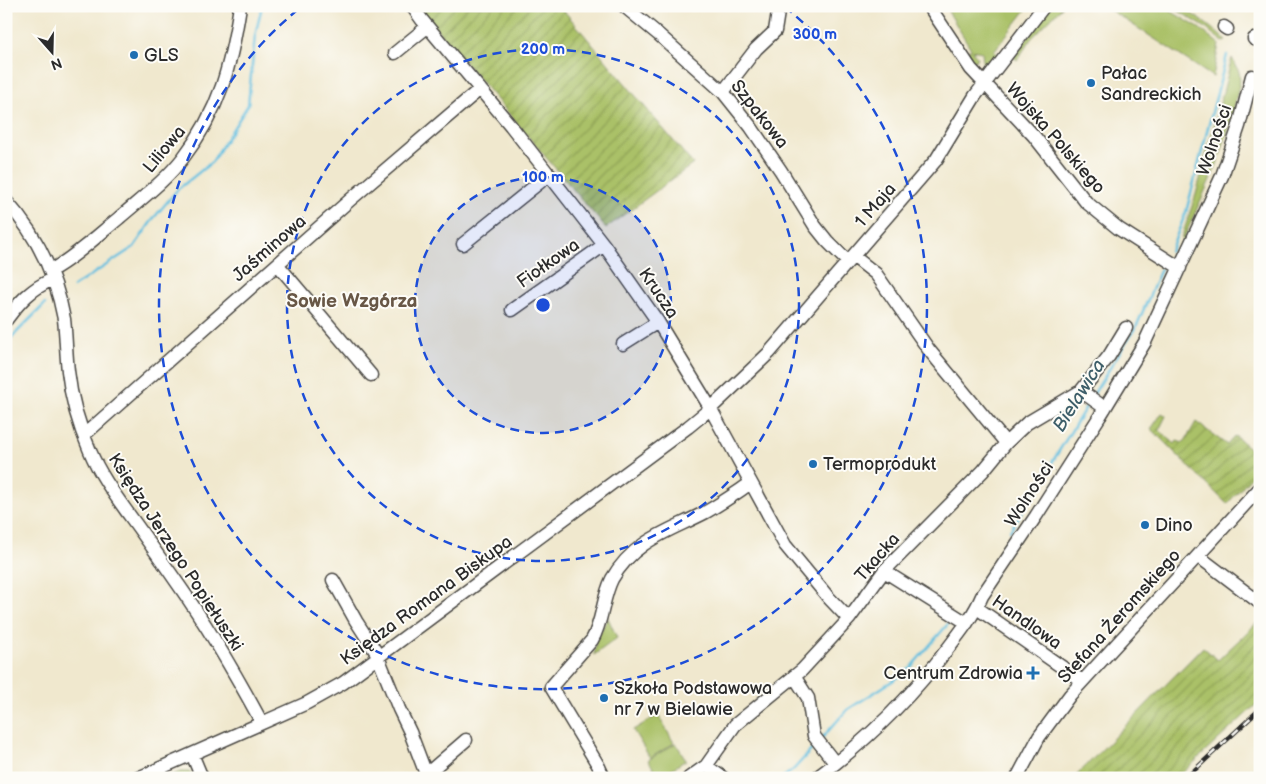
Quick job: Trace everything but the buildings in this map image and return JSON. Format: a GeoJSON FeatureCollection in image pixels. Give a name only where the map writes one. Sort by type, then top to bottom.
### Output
{"type":"FeatureCollection","features":[{"type":"Feature","properties":{"kind":"street","name":"Liliowa"},"geometry":{"type":"LineString","coordinates":[[6,320],[35,288],[155,187],[182,159],[195,142],[207,123],[224,85],[234,47],[240,6]]}},
{"type":"Feature","properties":{"kind":"street","name":"Krucza"},"geometry":{"type":"LineString","coordinates":[[412,6],[427,27],[550,174],[604,245],[658,322],[710,409],[785,545],[828,597],[849,618]]}},
{"type":"Feature","properties":{"kind":"street","name":"Szpakowa"},"geometry":{"type":"LineString","coordinates":[[624,6],[723,92],[751,127],[815,226],[827,241],[851,259],[876,274],[929,350],[1006,443]]}},
{"type":"Feature","properties":{"kind":"street"},"geometry":{"type":"LineString","coordinates":[[723,92],[756,49],[775,30],[779,6]]}},
{"type":"Feature","properties":{"kind":"street","name":"Wojska Polskiego"},"geometry":{"type":"LineString","coordinates":[[929,6],[971,69],[1034,136],[1076,190],[1127,235],[1180,268]]}},
{"type":"Feature","properties":{"kind":"street","name":"1 Maja"},"geometry":{"type":"LineString","coordinates":[[710,409],[769,353],[936,160],[968,106],[1044,6]]}},
{"type":"Feature","properties":{"kind":"street"},"geometry":{"type":"LineString","coordinates":[[395,54],[427,27]]}},
{"type":"Feature","properties":{"kind":"street","name":"Wolności"},"geometry":{"type":"LineString","coordinates":[[816,778],[872,733],[907,698],[942,657],[977,608],[982,596],[1036,516],[1092,399],[1145,342],[1227,162],[1256,77]]}},
{"type":"Feature","properties":{"kind":"street","name":"Jaśminowa"},"geometry":{"type":"LineString","coordinates":[[84,435],[350,200],[480,89]]}},
{"type":"Feature","properties":{"kind":"street"},"geometry":{"type":"LineString","coordinates":[[463,244],[550,174]]}},
{"type":"Feature","properties":{"kind":"street","name":"Księdza Jerzego Popiełuszki"},"geometry":{"type":"LineString","coordinates":[[6,201],[32,235],[51,275],[59,299],[64,324],[71,392],[90,452],[103,476],[193,605],[262,723]]}},
{"type":"Feature","properties":{"kind":"street","name":"Fiołkowa"},"geometry":{"type":"LineString","coordinates":[[512,310],[604,245]]}},
{"type":"Feature","properties":{"kind":"street"},"geometry":{"type":"LineString","coordinates":[[278,265],[371,375]]}},
{"type":"Feature","properties":{"kind":"street"},"geometry":{"type":"LineString","coordinates":[[623,344],[658,322]]}},
{"type":"Feature","properties":{"kind":"street"},"geometry":{"type":"LineString","coordinates":[[1092,399],[1109,356],[1126,328]]}},
{"type":"Feature","properties":{"kind":"street","name":"Tkacka"},"geometry":{"type":"LineString","coordinates":[[689,778],[706,766],[735,725],[802,670],[849,618],[884,571],[983,471],[1006,443],[1027,423],[1092,399]]}},
{"type":"Feature","properties":{"kind":"street","name":"Księdza Romana Biskupa"},"geometry":{"type":"LineString","coordinates":[[138,778],[329,691],[378,658],[710,409]]}},
{"type":"Feature","properties":{"kind":"street"},"geometry":{"type":"LineString","coordinates":[[604,778],[551,687],[597,632],[606,592],[622,565],[637,549],[653,537],[723,502],[751,483]]}},
{"type":"Feature","properties":{"kind":"street","name":"Stefana Żeromskiego"},"geometry":{"type":"LineString","coordinates":[[1017,778],[1044,729],[1082,681],[1260,488]]}},
{"type":"Feature","properties":{"kind":"street"},"geometry":{"type":"LineString","coordinates":[[1198,556],[1260,603]]}},
{"type":"Feature","properties":{"kind":"street"},"geometry":{"type":"LineString","coordinates":[[884,571],[967,622]]}},
{"type":"Feature","properties":{"kind":"street"},"geometry":{"type":"LineString","coordinates":[[333,580],[378,658],[417,749],[424,776],[466,740]]}},
{"type":"Feature","properties":{"kind":"street","name":"Handlowa"},"geometry":{"type":"LineString","coordinates":[[977,608],[1082,681]]}},
{"type":"Feature","properties":{"kind":"street"},"geometry":{"type":"LineString","coordinates":[[794,676],[808,698],[814,736],[835,764]]}},
{"type":"Feature","properties":{"kind":"street"},"geometry":{"type":"LineString","coordinates":[[192,754],[202,778]]}},
{"type":"Feature","properties":{"kind":"street"},"geometry":{"type":"LineString","coordinates":[[706,766],[723,778]]}},
{"type":"Feature","properties":{"kind":"green space"},"geometry":{"type":"Polygon","coordinates":[[[417,6],[560,6],[693,164],[606,228],[417,6]]]}},
{"type":"Feature","properties":{"kind":"green space"},"geometry":{"type":"Polygon","coordinates":[[[945,6],[1029,6],[994,51],[999,56],[997,59],[987,68],[981,68],[983,63],[982,52],[972,50],[977,58],[973,63],[966,51],[971,49],[945,6]]]}},
{"type":"Feature","properties":{"kind":"green space"},"geometry":{"type":"Polygon","coordinates":[[[1051,6],[1063,6],[1031,39],[1017,60],[1013,57],[1051,6]]]}},
{"type":"Feature","properties":{"kind":"green space"},"geometry":{"type":"Polygon","coordinates":[[[1104,6],[1162,6],[1199,28],[1219,44],[1213,77],[1104,6]]]}},
{"type":"Feature","properties":{"kind":"green space"},"geometry":{"type":"Polygon","coordinates":[[[1170,6],[1192,14],[1226,41],[1223,42],[1203,26],[1170,6]]]}},
{"type":"Feature","properties":{"kind":"green space"},"geometry":{"type":"Polygon","coordinates":[[[1232,58],[1239,72],[1240,81],[1232,118],[1217,164],[1183,240],[1181,239],[1196,194],[1232,58]]]}},
{"type":"Feature","properties":{"kind":"green space"},"geometry":{"type":"Polygon","coordinates":[[[1162,413],[1166,416],[1159,430],[1175,444],[1177,441],[1183,443],[1185,441],[1196,422],[1227,445],[1235,436],[1260,457],[1260,467],[1227,504],[1151,429],[1162,413]]]}},
{"type":"Feature","properties":{"kind":"green space"},"geometry":{"type":"Polygon","coordinates":[[[608,618],[617,638],[594,655],[596,640],[608,618]]]}},
{"type":"Feature","properties":{"kind":"green space"},"geometry":{"type":"Polygon","coordinates":[[[1260,620],[1260,701],[1177,778],[1074,778],[1203,647],[1218,660],[1260,620]]]}},
{"type":"Feature","properties":{"kind":"green space"},"geometry":{"type":"Polygon","coordinates":[[[658,715],[674,743],[650,758],[633,730],[658,715]]]}},
{"type":"Feature","properties":{"kind":"green space"},"geometry":{"type":"Polygon","coordinates":[[[676,743],[686,760],[659,777],[648,760],[676,743]]]}},
{"type":"Feature","properties":{"kind":"green space"},"geometry":{"type":"Polygon","coordinates":[[[180,772],[189,772],[196,778],[166,778],[180,772]]]}},
{"type":"Feature","properties":{"kind":"waterway"},"geometry":{"type":"LineString","coordinates":[[73,287],[134,247],[153,219],[177,190],[212,162],[248,105],[255,36],[262,6]]}},
{"type":"Feature","properties":{"kind":"waterway","name":"Bielawica"},"geometry":{"type":"LineString","coordinates":[[1170,252],[1186,212],[1227,55]]}},
{"type":"Feature","properties":{"kind":"waterway","name":"Bielawica"},"geometry":{"type":"LineString","coordinates":[[1093,395],[1137,325],[1161,269]]}},
{"type":"Feature","properties":{"kind":"waterway"},"geometry":{"type":"LineString","coordinates":[[6,350],[9,340],[45,304]]}},
{"type":"Feature","properties":{"kind":"waterway","name":"Bielawica"},"geometry":{"type":"LineString","coordinates":[[1010,531],[1089,402]]}},
{"type":"Feature","properties":{"kind":"waterway","name":"Bielawica"},"geometry":{"type":"LineString","coordinates":[[822,738],[847,710],[910,668],[948,624]]}},
{"type":"Feature","properties":{"kind":"waterway","name":"Bielawica"},"geometry":{"type":"LineString","coordinates":[[782,778],[793,770],[815,746]]}},
{"type":"Feature","properties":{"kind":"railway"},"geometry":{"type":"LineString","coordinates":[[1186,778],[1260,709]]}},
{"type":"Feature","properties":{"kind":"place","name":"GLS"},"geometry":{"type":"Point","coordinates":[134,55]}},
{"type":"Feature","properties":{"kind":"place","name":"Pałac Sandreckich"},"geometry":{"type":"Point","coordinates":[1091,83]}},
{"type":"Feature","properties":{"kind":"place","name":"Termoprodukt"},"geometry":{"type":"Point","coordinates":[813,464]}},
{"type":"Feature","properties":{"kind":"place","name":"Dino"},"geometry":{"type":"Point","coordinates":[1145,525]}},
{"type":"Feature","properties":{"kind":"place","name":"Centrum Zdrowia"},"geometry":{"type":"Point","coordinates":[1033,673]}},
{"type":"Feature","properties":{"kind":"place","name":"Szkoła Podstawowa nr 7 w Bielawie"},"geometry":{"type":"Point","coordinates":[604,698]}},
{"type":"Feature","properties":{"kind":"district","name":"Sowie Wzgórza"},"geometry":{"type":"Point","coordinates":[352,300]}}]}
